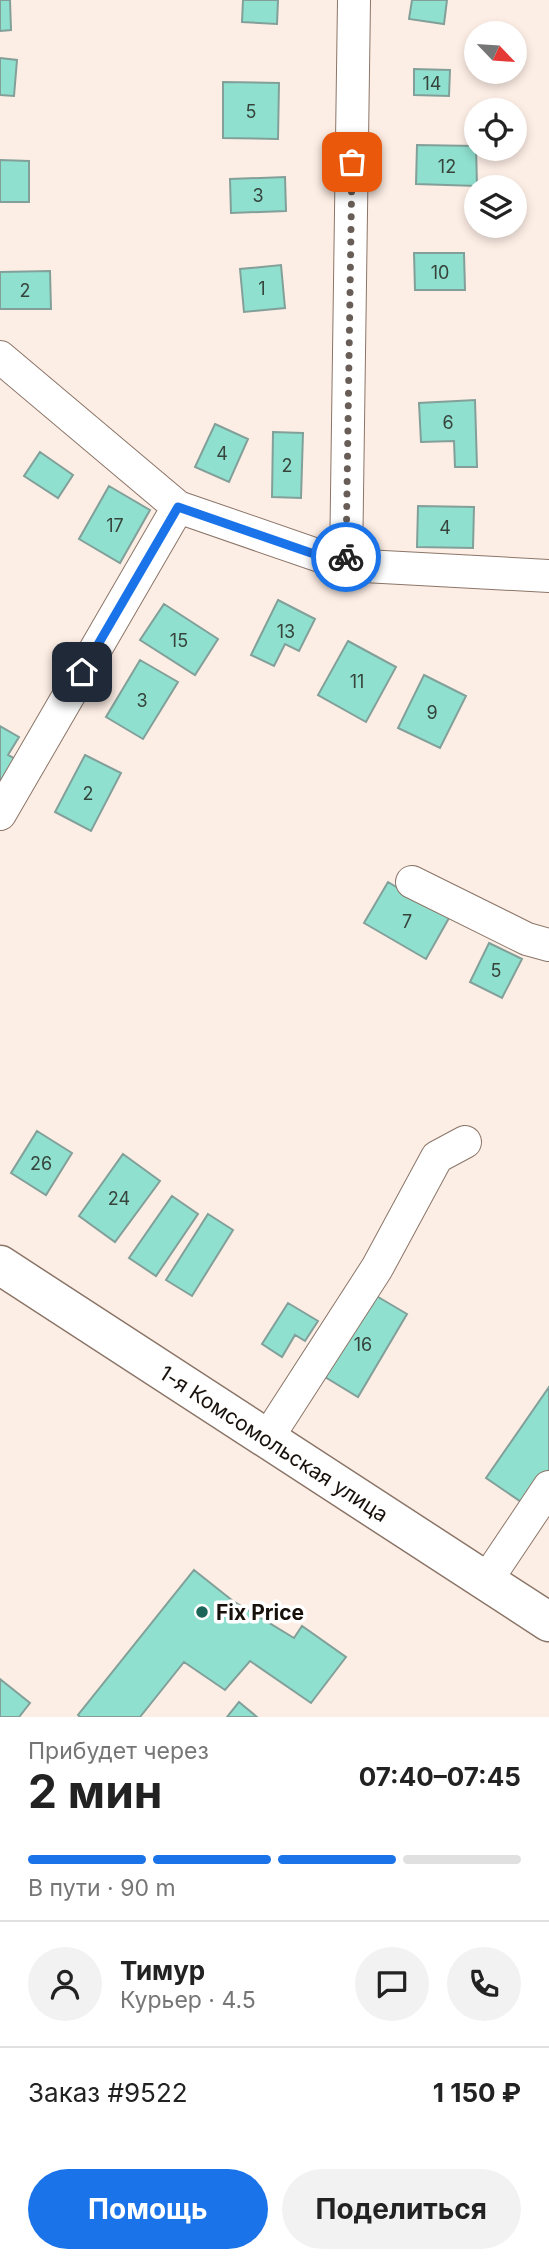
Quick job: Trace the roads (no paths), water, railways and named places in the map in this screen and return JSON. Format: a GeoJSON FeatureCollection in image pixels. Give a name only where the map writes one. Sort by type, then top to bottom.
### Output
{"type":"FeatureCollection","features":[{"type":"Feature","properties":{"kind":"main road","name":"1-я Комсомольская улица"},"geometry":{"type":"LineString","coordinates":[[0,1265],[549,1622]]}},
{"type":"Feature","properties":{"kind":"street"},"geometry":{"type":"LineString","coordinates":[[346,565],[354,0]]}},
{"type":"Feature","properties":{"kind":"street"},"geometry":{"type":"LineString","coordinates":[[0,357],[178,507],[346,565],[549,576]]}},
{"type":"Feature","properties":{"kind":"street"},"geometry":{"type":"LineString","coordinates":[[0,814],[178,507]]}},
{"type":"Feature","properties":{"kind":"street"},"geometry":{"type":"LineString","coordinates":[[412,882],[527,939],[549,946]]}},
{"type":"Feature","properties":{"kind":"street"},"geometry":{"type":"LineString","coordinates":[[268,1437],[377,1268],[437,1157],[465,1142]]}},
{"type":"Feature","properties":{"kind":"street"},"geometry":{"type":"LineString","coordinates":[[486,1581],[549,1487]]}},
{"type":"Feature","properties":{"kind":"place","name":"Fix Price"},"geometry":{"type":"Point","coordinates":[202,1612]}}]}
